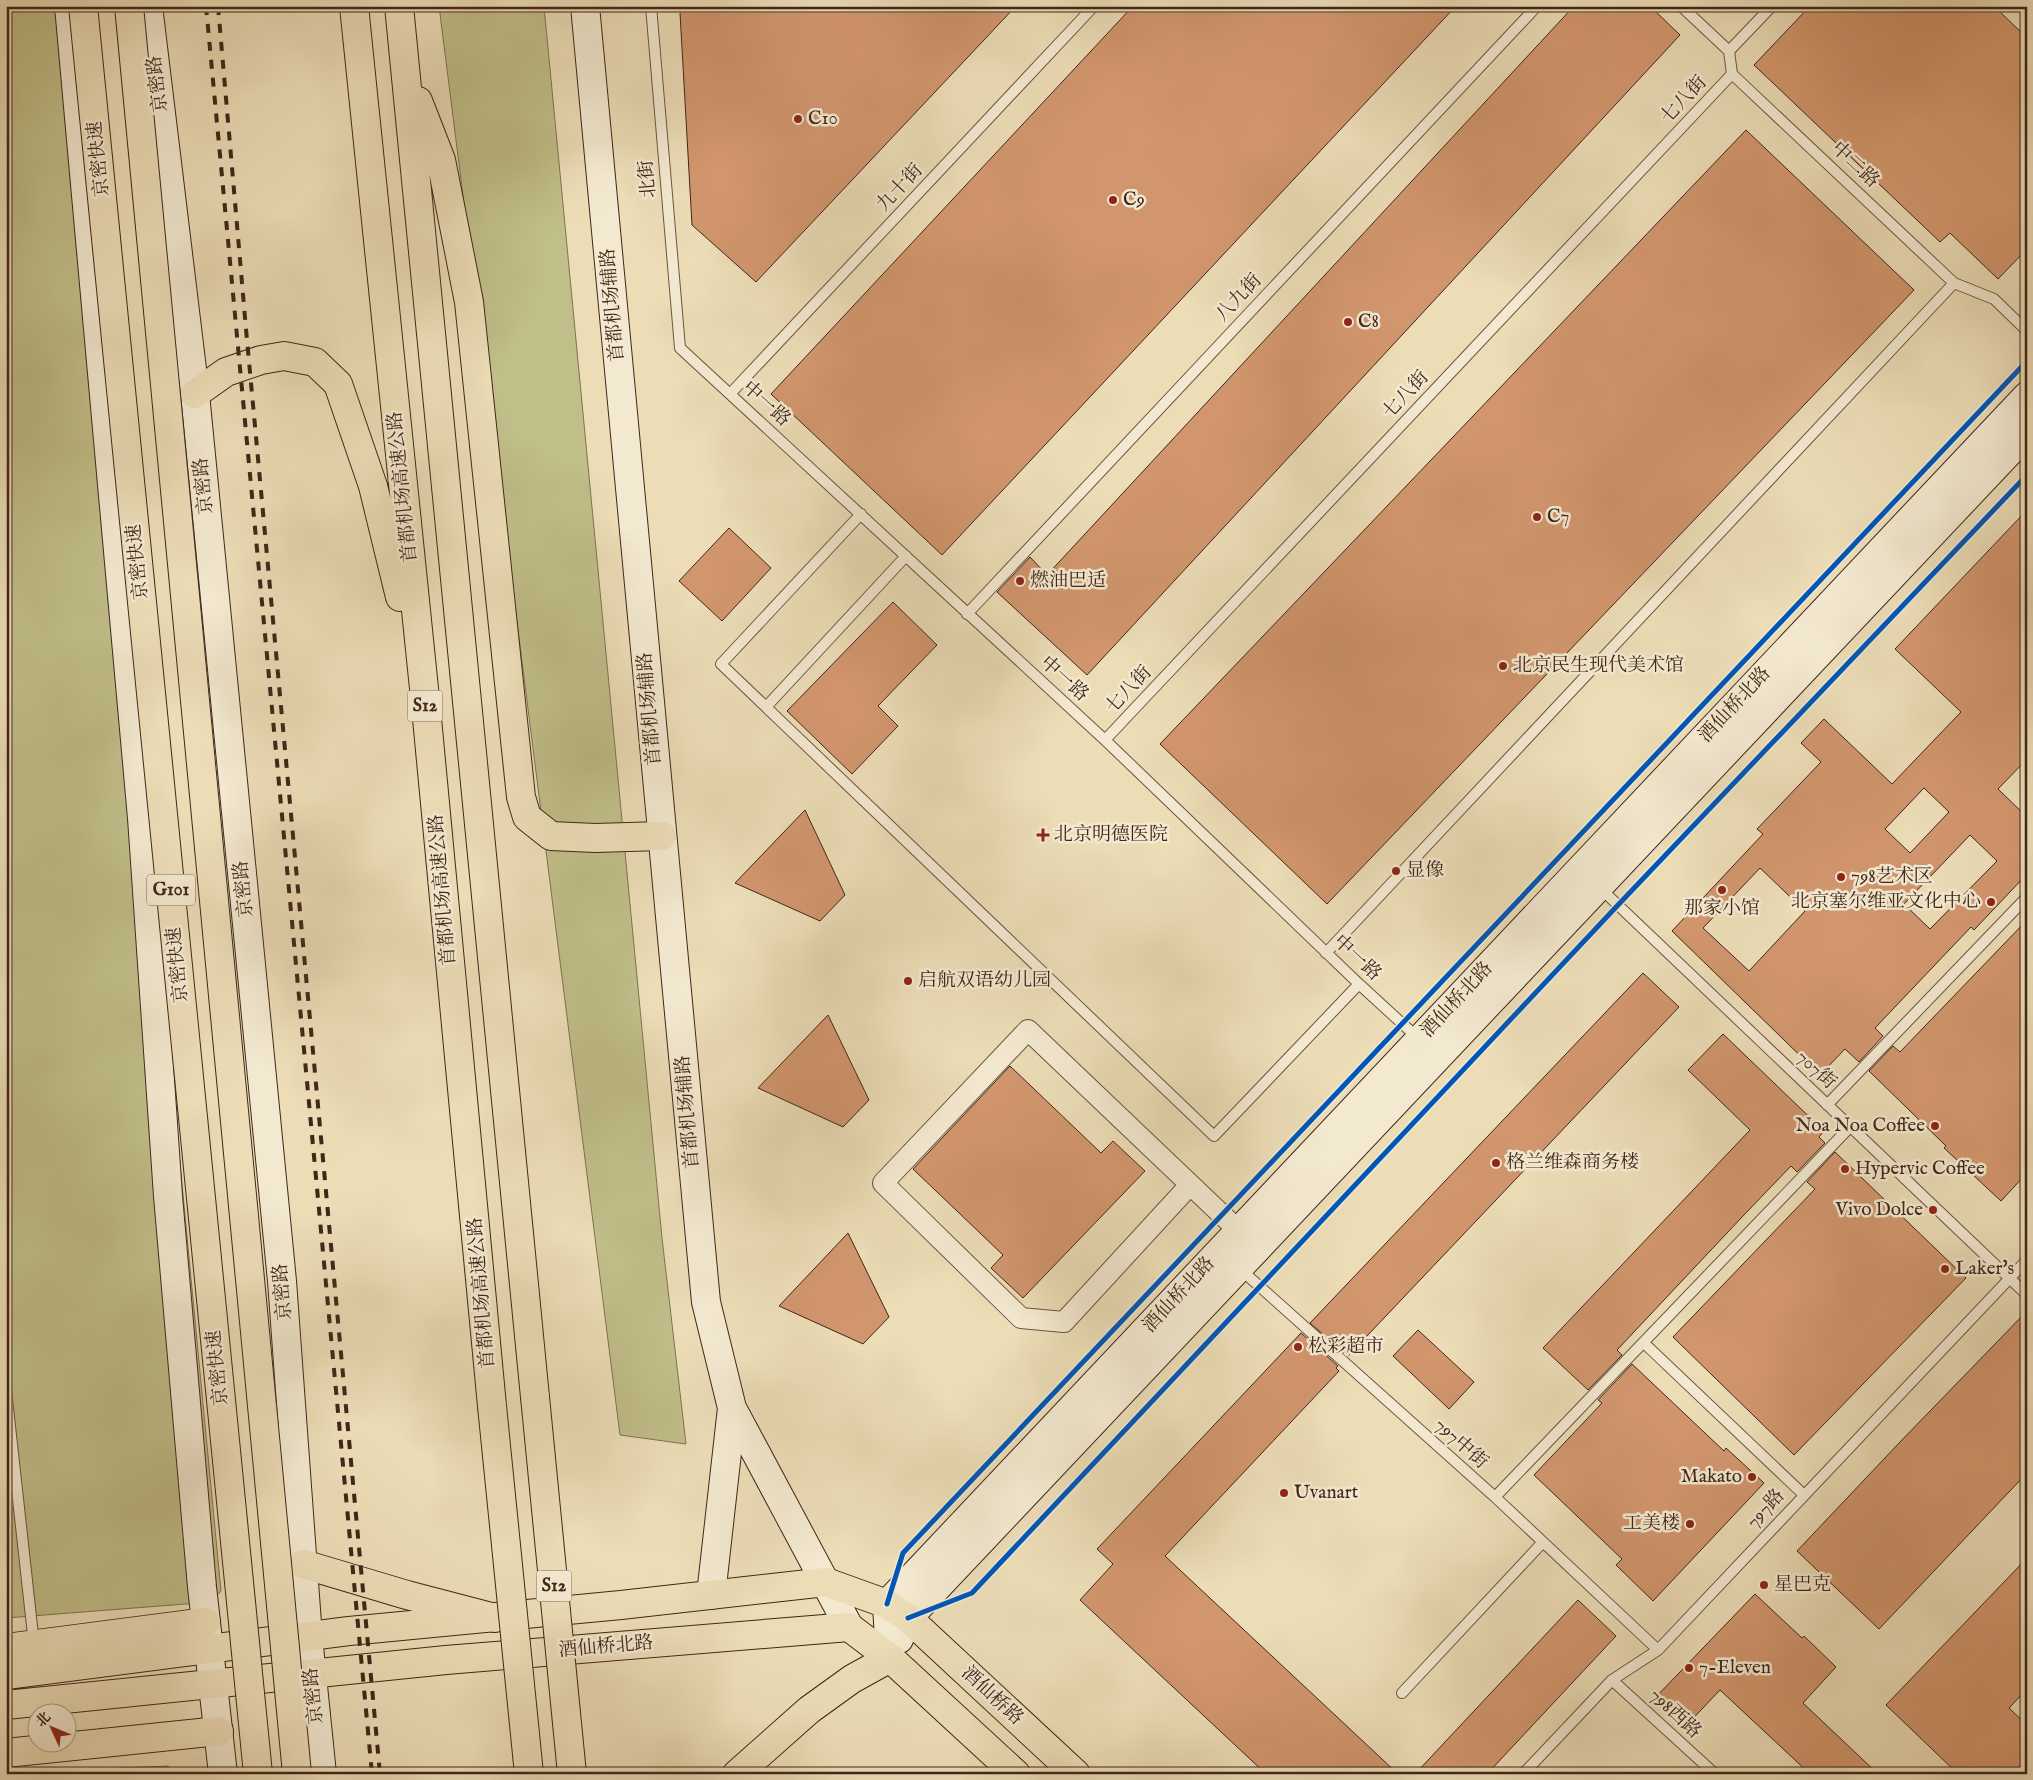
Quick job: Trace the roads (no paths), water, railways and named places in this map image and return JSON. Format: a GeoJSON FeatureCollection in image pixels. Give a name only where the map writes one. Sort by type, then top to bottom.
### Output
{"type":"FeatureCollection","features":[{"type":"Feature","properties":{"kind":"main road","name":"G101"},"geometry":{"type":"LineString","coordinates":[[69,6],[142,818],[168,1196],[206,1622],[214,1683]]}},
{"type":"Feature","properties":{"kind":"main road","name":"京密快速"},"geometry":{"type":"LineString","coordinates":[[84,6],[258,1774]]}},
{"type":"Feature","properties":{"kind":"main road","name":"京密快速"},"geometry":{"type":"LineString","coordinates":[[129,6],[297,1774]]}},
{"type":"Feature","properties":{"kind":"main road","name":"京密路"},"geometry":{"type":"LineString","coordinates":[[148,6],[195,394],[282,1281],[308,1637],[322,1774]]}},
{"type":"Feature","properties":{"kind":"main road","name":"首都机场高速公路"},"geometry":{"type":"LineString","coordinates":[[354,6],[426,708],[529,1774]]}},
{"type":"Feature","properties":{"kind":"main road","name":"S12"},"geometry":{"type":"LineString","coordinates":[[400,6],[572,1774]]}},
{"type":"Feature","properties":{"kind":"main road","name":"首都机场辅路"},"geometry":{"type":"LineString","coordinates":[[585,6],[706,1302],[732,1408]]}},
{"type":"Feature","properties":{"kind":"main road"},"geometry":{"type":"LineString","coordinates":[[405,69],[441,160],[469,302],[520,787],[527,817],[551,836],[595,838],[662,836]]}},
{"type":"Feature","properties":{"kind":"main road"},"geometry":{"type":"LineString","coordinates":[[195,394],[226,372],[261,360],[284,356],[315,362],[338,384],[373,486],[426,708]]}},
{"type":"Feature","properties":{"kind":"main road","name":"酒仙桥北路"},"geometry":{"type":"LineString","coordinates":[[897,1611],[1239,1231],[2027,396]]}},
{"type":"Feature","properties":{"kind":"main road","name":"酒仙桥北路"},"geometry":{"type":"LineString","coordinates":[[897,1611],[1238,1268],[2027,432]]}},
{"type":"Feature","properties":{"kind":"main road"},"geometry":{"type":"LineString","coordinates":[[732,1408],[849,1627],[890,1658],[1016,1774]]}},
{"type":"Feature","properties":{"kind":"main road"},"geometry":{"type":"LineString","coordinates":[[711,1595],[732,1408]]}},
{"type":"Feature","properties":{"kind":"main road"},"geometry":{"type":"LineString","coordinates":[[303,1564],[407,1595],[495,1618]]}},
{"type":"Feature","properties":{"kind":"main road"},"geometry":{"type":"LineString","coordinates":[[14,1675],[349,1631],[495,1618],[826,1582],[897,1611],[890,1658]]}},
{"type":"Feature","properties":{"kind":"main road","name":"酒仙桥路"},"geometry":{"type":"LineString","coordinates":[[897,1611],[1076,1774]]}},
{"type":"Feature","properties":{"kind":"main road"},"geometry":{"type":"LineString","coordinates":[[20,1646],[206,1622]]}},
{"type":"Feature","properties":{"kind":"main road","name":"酒仙桥北路"},"geometry":{"type":"LineString","coordinates":[[17,1704],[446,1660],[849,1627]]}},
{"type":"Feature","properties":{"kind":"main road"},"geometry":{"type":"LineString","coordinates":[[737,1774],[808,1710],[852,1679],[890,1658]]}},
{"type":"Feature","properties":{"kind":"main road"},"geometry":{"type":"LineString","coordinates":[[214,1683],[223,1774]]}},
{"type":"Feature","properties":{"kind":"main road"},"geometry":{"type":"LineString","coordinates":[[6,1752],[33,1751],[219,1731]]}},
{"type":"Feature","properties":{"kind":"street"},"geometry":{"type":"LineString","coordinates":[[1190,1185],[1064,1322],[1021,1318],[883,1184],[1028,1030],[1239,1231]]}},
{"type":"Feature","properties":{"kind":"lane","name":"北街"},"geometry":{"type":"LineString","coordinates":[[651,6],[680,348]]}},
{"type":"Feature","properties":{"kind":"lane","name":"九十街"},"geometry":{"type":"LineString","coordinates":[[730,394],[1094,6]]}},
{"type":"Feature","properties":{"kind":"lane","name":"八九街"},"geometry":{"type":"LineString","coordinates":[[967,614],[1537,6]]}},
{"type":"Feature","properties":{"kind":"lane"},"geometry":{"type":"LineString","coordinates":[[1681,6],[1729,51],[1732,74]]}},
{"type":"Feature","properties":{"kind":"lane"},"geometry":{"type":"LineString","coordinates":[[1729,51],[1772,6]]}},
{"type":"Feature","properties":{"kind":"lane","name":"中二路"},"geometry":{"type":"LineString","coordinates":[[1732,74],[1954,283],[1994,299],[2027,331]]}},
{"type":"Feature","properties":{"kind":"lane","name":"七八街"},"geometry":{"type":"LineString","coordinates":[[1105,740],[1732,74]]}},
{"type":"Feature","properties":{"kind":"lane"},"geometry":{"type":"LineString","coordinates":[[1326,952],[1954,283]]}},
{"type":"Feature","properties":{"kind":"lane","name":"中一路"},"geometry":{"type":"LineString","coordinates":[[680,348],[1105,740],[1359,984],[1420,1040]]}},
{"type":"Feature","properties":{"kind":"lane"},"geometry":{"type":"LineString","coordinates":[[861,514],[721,664],[1214,1136],[1359,984]]}},
{"type":"Feature","properties":{"kind":"lane"},"geometry":{"type":"LineString","coordinates":[[766,707],[906,556]]}},
{"type":"Feature","properties":{"kind":"lane","name":"707街"},"geometry":{"type":"LineString","coordinates":[[1598,887],[2027,1295]]}},
{"type":"Feature","properties":{"kind":"lane"},"geometry":{"type":"LineString","coordinates":[[1827,1105],[2027,896]]}},
{"type":"Feature","properties":{"kind":"lane"},"geometry":{"type":"LineString","coordinates":[[1495,1497],[1850,1127]]}},
{"type":"Feature","properties":{"kind":"lane","name":"797路"},"geometry":{"type":"LineString","coordinates":[[1523,1774],[1612,1680],[1658,1650],[2027,1260]]}},
{"type":"Feature","properties":{"kind":"lane","name":"797中街"},"geometry":{"type":"LineString","coordinates":[[1238,1268],[1495,1497],[1658,1650]]}},
{"type":"Feature","properties":{"kind":"lane"},"geometry":{"type":"LineString","coordinates":[[1644,1343],[1804,1495]]}},
{"type":"Feature","properties":{"kind":"lane"},"geometry":{"type":"LineString","coordinates":[[6,1390],[20,1646]]}},
{"type":"Feature","properties":{"kind":"lane"},"geometry":{"type":"LineString","coordinates":[[1402,1694],[1543,1542]]}},
{"type":"Feature","properties":{"kind":"lane","name":"798西路"},"geometry":{"type":"LineString","coordinates":[[1612,1680],[1715,1774]]}},
{"type":"Feature","properties":{"kind":"railway"},"geometry":{"type":"LineString","coordinates":[[206,6],[372,1774]]}},
{"type":"Feature","properties":{"kind":"railway"},"geometry":{"type":"LineString","coordinates":[[218,6],[246,329],[380,1774]]}},
{"type":"Feature","properties":{"kind":"place","name":"C10"},"geometry":{"type":"Point","coordinates":[798,119]}},
{"type":"Feature","properties":{"kind":"place","name":"C9"},"geometry":{"type":"Point","coordinates":[1113,200]}},
{"type":"Feature","properties":{"kind":"place","name":"C8"},"geometry":{"type":"Point","coordinates":[1348,322]}},
{"type":"Feature","properties":{"kind":"place","name":"C7"},"geometry":{"type":"Point","coordinates":[1537,517]}},
{"type":"Feature","properties":{"kind":"place","name":"燃油巴适"},"geometry":{"type":"Point","coordinates":[1020,581]}},
{"type":"Feature","properties":{"kind":"place","name":"北京民生现代美术馆"},"geometry":{"type":"Point","coordinates":[1503,666]}},
{"type":"Feature","properties":{"kind":"place","name":"北京明德医院"},"geometry":{"type":"Point","coordinates":[1043,835]}},
{"type":"Feature","properties":{"kind":"place","name":"显像"},"geometry":{"type":"Point","coordinates":[1396,871]}},
{"type":"Feature","properties":{"kind":"place","name":"798艺术区"},"geometry":{"type":"Point","coordinates":[1841,877]}},
{"type":"Feature","properties":{"kind":"place","name":"那家小馆"},"geometry":{"type":"Point","coordinates":[1722,890]}},
{"type":"Feature","properties":{"kind":"place","name":"北京塞尔维亚文化中心"},"geometry":{"type":"Point","coordinates":[1991,902]}},
{"type":"Feature","properties":{"kind":"place","name":"启航双语幼儿园"},"geometry":{"type":"Point","coordinates":[908,981]}},
{"type":"Feature","properties":{"kind":"place","name":"Noa Noa Coffee"},"geometry":{"type":"Point","coordinates":[1935,1126]}},
{"type":"Feature","properties":{"kind":"place","name":"格兰维森商务楼"},"geometry":{"type":"Point","coordinates":[1496,1163]}},
{"type":"Feature","properties":{"kind":"place","name":"Hypervic Coffee"},"geometry":{"type":"Point","coordinates":[1845,1169]}},
{"type":"Feature","properties":{"kind":"place","name":"Vivo Dolce"},"geometry":{"type":"Point","coordinates":[1933,1210]}},
{"type":"Feature","properties":{"kind":"place","name":"Laker's"},"geometry":{"type":"Point","coordinates":[1945,1269]}},
{"type":"Feature","properties":{"kind":"place","name":"松彩超市"},"geometry":{"type":"Point","coordinates":[1298,1347]}},
{"type":"Feature","properties":{"kind":"place","name":"Makato"},"geometry":{"type":"Point","coordinates":[1752,1477]}},
{"type":"Feature","properties":{"kind":"place","name":"Uvanart"},"geometry":{"type":"Point","coordinates":[1284,1493]}},
{"type":"Feature","properties":{"kind":"place","name":"工美楼"},"geometry":{"type":"Point","coordinates":[1690,1524]}},
{"type":"Feature","properties":{"kind":"place","name":"星巴克"},"geometry":{"type":"Point","coordinates":[1764,1585]}},
{"type":"Feature","properties":{"kind":"place","name":"7-Eleven"},"geometry":{"type":"Point","coordinates":[1689,1668]}}]}
